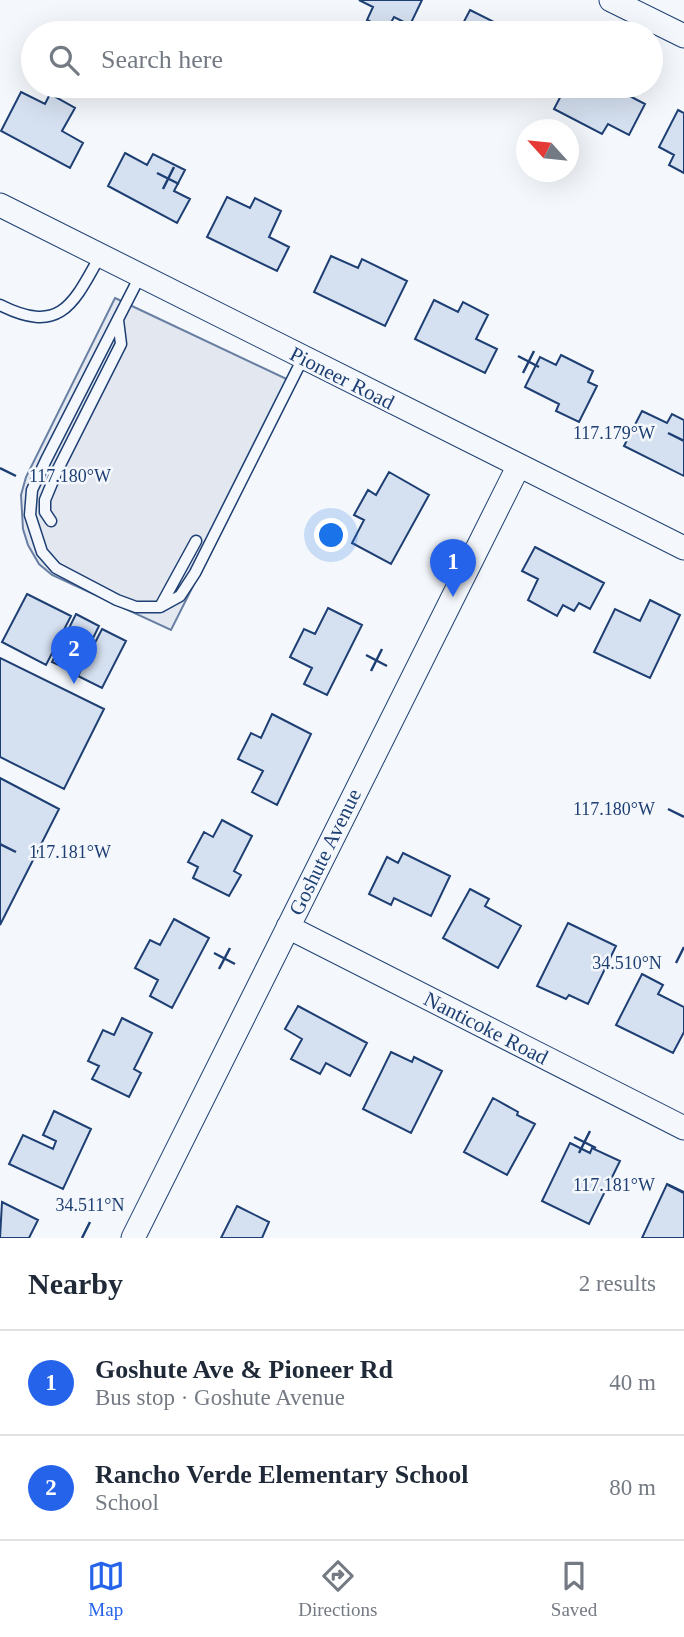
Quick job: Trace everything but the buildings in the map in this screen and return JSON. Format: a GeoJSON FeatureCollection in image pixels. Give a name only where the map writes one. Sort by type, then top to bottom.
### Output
{"type":"FeatureCollection","features":[{"type":"Feature","properties":{"kind":"street"},"geometry":{"type":"LineString","coordinates":[[611,0],[654,21]]}},
{"type":"Feature","properties":{"kind":"street"},"geometry":{"type":"LineString","coordinates":[[663,26],[684,36]]}},
{"type":"Feature","properties":{"kind":"street","name":"Pioneer Road"},"geometry":{"type":"LineString","coordinates":[[0,205],[684,548]]}},
{"type":"Feature","properties":{"kind":"street","name":"Goshute Avenue"},"geometry":{"type":"LineString","coordinates":[[133,1238],[518,467]]}},
{"type":"Feature","properties":{"kind":"street","name":"Nanticoke Road"},"geometry":{"type":"LineString","coordinates":[[288,927],[684,1128]]}},
{"type":"Feature","properties":{"kind":"lane"},"geometry":{"type":"LineString","coordinates":[[0,305],[20,315],[41,319],[58,314],[71,303],[100,256]]}},
{"type":"Feature","properties":{"kind":"lane"},"geometry":{"type":"LineString","coordinates":[[141,276],[41,470],[32,490],[30,515],[41,552],[56,568],[117,600],[135,607],[160,607],[180,596],[195,573],[303,358]]}},
{"type":"Feature","properties":{"kind":"lane"},"geometry":{"type":"LineString","coordinates":[[51,521],[45,512],[45,500],[121,344],[118,320]]}},
{"type":"Feature","properties":{"kind":"lane"},"geometry":{"type":"LineString","coordinates":[[160,607],[196,541]]}},
{"type":"Feature","properties":{"kind":"shaded area"},"geometry":{"type":"Polygon","coordinates":[[[115,298],[295,383],[171,630],[52,575],[39,564],[28,545],[23,529],[21,495],[26,477],[115,298]]]}},
{"type":"Feature","properties":{"kind":"place","name":"Goshute Ave & Pioneer Rd"},"geometry":{"type":"Point","coordinates":[453,597]}},
{"type":"Feature","properties":{"kind":"place","name":"Rancho Verde Elementary School"},"geometry":{"type":"Point","coordinates":[74,684]}}]}
